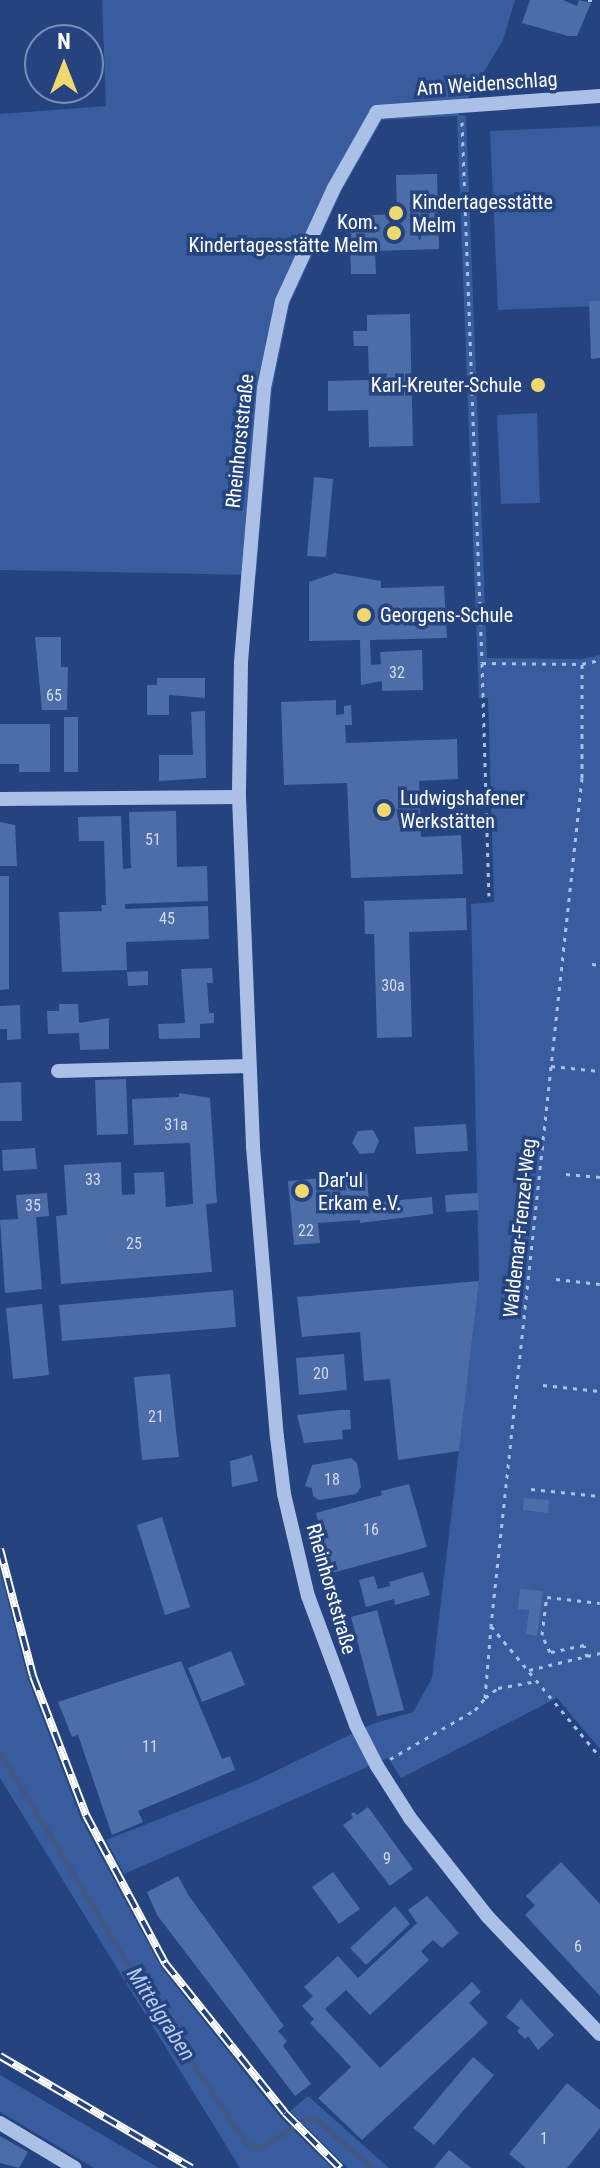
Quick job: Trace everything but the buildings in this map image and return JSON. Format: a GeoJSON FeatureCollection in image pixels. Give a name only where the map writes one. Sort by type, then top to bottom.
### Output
{"type":"FeatureCollection","features":[{"type":"Feature","properties":{"kind":"street","name":"Am Weidenschlag"},"geometry":{"type":"LineString","coordinates":[[377,112],[600,96]]}},
{"type":"Feature","properties":{"kind":"street","name":"Rheinhorststraße"},"geometry":{"type":"LineString","coordinates":[[377,112],[326,203],[282,301],[264,388],[241,655],[239,797],[253,1147],[284,1494],[323,1642],[377,1766],[410,1818],[488,1917],[600,2034]]}},
{"type":"Feature","properties":{"kind":"street"},"geometry":{"type":"LineString","coordinates":[[0,799],[239,797]]}},
{"type":"Feature","properties":{"kind":"street"},"geometry":{"type":"LineString","coordinates":[[58,1071],[249,1066]]}},
{"type":"Feature","properties":{"kind":"street"},"geometry":{"type":"LineString","coordinates":[[0,2123],[75,2168]]}},
{"type":"Feature","properties":{"kind":"path"},"geometry":{"type":"LineString","coordinates":[[461,106],[489,896]]}},
{"type":"Feature","properties":{"kind":"path"},"geometry":{"type":"LineString","coordinates":[[482,663],[582,664],[600,660]]}},
{"type":"Feature","properties":{"kind":"path","name":"Waldemar-Frenzel-Weg"},"geometry":{"type":"LineString","coordinates":[[485,1698],[582,778],[582,664]]}},
{"type":"Feature","properties":{"kind":"path"},"geometry":{"type":"LineString","coordinates":[[592,964],[600,965]]}},
{"type":"Feature","properties":{"kind":"path"},"geometry":{"type":"LineString","coordinates":[[551,1066],[600,1071]]}},
{"type":"Feature","properties":{"kind":"path"},"geometry":{"type":"LineString","coordinates":[[566,1174],[600,1177]]}},
{"type":"Feature","properties":{"kind":"path"},"geometry":{"type":"LineString","coordinates":[[556,1279],[600,1284]]}},
{"type":"Feature","properties":{"kind":"path"},"geometry":{"type":"LineString","coordinates":[[543,1385],[600,1391]]}},
{"type":"Feature","properties":{"kind":"path"},"geometry":{"type":"LineString","coordinates":[[531,1489],[600,1496]]}},
{"type":"Feature","properties":{"kind":"path"},"geometry":{"type":"LineString","coordinates":[[587,1657],[584,1645],[550,1652],[542,1635],[547,1597],[600,1603]]}},
{"type":"Feature","properties":{"kind":"path"},"geometry":{"type":"LineString","coordinates":[[491,1626],[600,1757]]}},
{"type":"Feature","properties":{"kind":"path"},"geometry":{"type":"LineString","coordinates":[[529,1670],[600,1653]]}},
{"type":"Feature","properties":{"kind":"path"},"geometry":{"type":"LineString","coordinates":[[377,1766],[475,1710],[498,1688],[537,1681]]}},
{"type":"Feature","properties":{"kind":"shaded area"},"geometry":{"type":"Polygon","coordinates":[[[102,0],[515,0],[503,40],[458,115],[466,116],[487,658],[582,659],[600,655],[600,1749],[557,1698],[401,1778],[388,1758],[124,1874],[106,1840],[253,1782],[372,1724],[413,1712],[432,1678],[479,1281],[471,904],[494,902],[488,698],[479,698],[457,116],[382,120],[341,192],[290,303],[272,390],[256,575],[0,570],[0,114],[106,106],[102,0]]]}},
{"type":"Feature","properties":{"kind":"shaded area"},"geometry":{"type":"Polygon","coordinates":[[[600,126],[600,306],[498,310],[490,131],[600,126]]]}},
{"type":"Feature","properties":{"kind":"shaded area"},"geometry":{"type":"Polygon","coordinates":[[[537,413],[540,503],[501,504],[497,415],[537,413]]]}},
{"type":"Feature","properties":{"kind":"shaded area"},"geometry":{"type":"Polygon","coordinates":[[[0,1570],[28,1679],[81,1819],[161,1967],[281,2118],[332,2168],[240,2168],[0,1778],[0,1570]]]}},
{"type":"Feature","properties":{"kind":"shaded area"},"geometry":{"type":"Polygon","coordinates":[[[0,2075],[159,2168],[94,2168],[0,2112],[0,2075]]]}},
{"type":"Feature","properties":{"kind":"shaded area"},"geometry":{"type":"Polygon","coordinates":[[[308,2096],[389,2168],[348,2168],[290,2111],[308,2096]]]}},
{"type":"Feature","properties":{"kind":"waterway","name":"Mittelgraben"},"geometry":{"type":"LineString","coordinates":[[0,1753],[130,1968],[246,2143],[256,2147],[265,2145],[306,2119],[315,2118],[372,2168]]}},
{"type":"Feature","properties":{"kind":"railway"},"geometry":{"type":"LineString","coordinates":[[0,1549],[33,1676],[86,1815],[165,1963],[285,2113],[340,2168]]}},
{"type":"Feature","properties":{"kind":"railway"},"geometry":{"type":"LineString","coordinates":[[0,2056],[192,2168]]}},
{"type":"Feature","properties":{"kind":"place","name":"Kindertagesstätte Melm"},"geometry":{"type":"Point","coordinates":[396,213]}},
{"type":"Feature","properties":{"kind":"place","name":"Kom. Kindertagesstätte Melm"},"geometry":{"type":"Point","coordinates":[394,233]}},
{"type":"Feature","properties":{"kind":"place","name":"Karl-Kreuter-Schule"},"geometry":{"type":"Point","coordinates":[538,385]}},
{"type":"Feature","properties":{"kind":"place","name":"Georgens-Schule"},"geometry":{"type":"Point","coordinates":[364,615]}},
{"type":"Feature","properties":{"kind":"place","name":"Ludwigshafener Werkstätten"},"geometry":{"type":"Point","coordinates":[384,810]}},
{"type":"Feature","properties":{"kind":"place","name":"Dar'ul Erkam e.V."},"geometry":{"type":"Point","coordinates":[302,1191]}}]}
